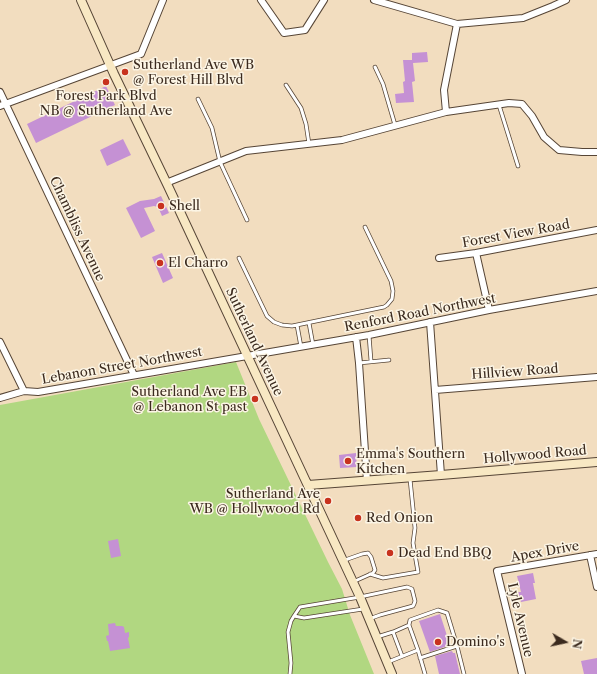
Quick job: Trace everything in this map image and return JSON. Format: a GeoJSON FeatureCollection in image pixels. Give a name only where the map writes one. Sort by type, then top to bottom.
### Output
{"type":"FeatureCollection","features":[{"type":"Feature","properties":{"kind":"street","name":"Sutherland Avenue"},"geometry":{"type":"LineString","coordinates":[[81,0],[110,66],[343,560],[392,674]]}},
{"type":"Feature","properties":{"kind":"street"},"geometry":{"type":"LineString","coordinates":[[3,105],[141,54],[163,0]]}},
{"type":"Feature","properties":{"kind":"street"},"geometry":{"type":"LineString","coordinates":[[260,0],[284,33],[305,30],[324,0]]}},
{"type":"Feature","properties":{"kind":"street"},"geometry":{"type":"LineString","coordinates":[[374,0],[384,1],[457,24],[523,18],[566,0]]}},
{"type":"Feature","properties":{"kind":"street"},"geometry":{"type":"LineString","coordinates":[[446,112],[444,90],[457,24]]}},
{"type":"Feature","properties":{"kind":"street","name":"Chambliss Avenue"},"geometry":{"type":"LineString","coordinates":[[0,92],[3,105],[13,117],[134,375]]}},
{"type":"Feature","properties":{"kind":"street"},"geometry":{"type":"LineString","coordinates":[[166,182],[246,151],[342,140],[446,112],[509,103],[522,104],[532,116],[544,137],[559,150],[597,152]]}},
{"type":"Feature","properties":{"kind":"street","name":"Forest View Road"},"geometry":{"type":"LineString","coordinates":[[440,258],[476,253],[597,230]]}},
{"type":"Feature","properties":{"kind":"street"},"geometry":{"type":"LineString","coordinates":[[476,253],[489,310]]}},
{"type":"Feature","properties":{"kind":"street","name":"Renford Road Northwest"},"geometry":{"type":"LineString","coordinates":[[247,356],[368,335],[489,310],[597,292]]}},
{"type":"Feature","properties":{"kind":"street"},"geometry":{"type":"LineString","coordinates":[[430,322],[441,476]]}},
{"type":"Feature","properties":{"kind":"street"},"geometry":{"type":"LineString","coordinates":[[356,337],[367,481]]}},
{"type":"Feature","properties":{"kind":"street"},"geometry":{"type":"LineString","coordinates":[[0,342],[24,391]]}},
{"type":"Feature","properties":{"kind":"street","name":"Lebanon Street Northwest"},"geometry":{"type":"LineString","coordinates":[[0,398],[24,391],[38,392],[247,356]]}},
{"type":"Feature","properties":{"kind":"street","name":"Hillview Road"},"geometry":{"type":"LineString","coordinates":[[435,390],[597,377]]}},
{"type":"Feature","properties":{"kind":"street","name":"Hollywood Road"},"geometry":{"type":"LineString","coordinates":[[308,485],[441,476],[597,462]]}},
{"type":"Feature","properties":{"kind":"street","name":"Apex Drive"},"geometry":{"type":"LineString","coordinates":[[497,571],[597,554]]}},
{"type":"Feature","properties":{"kind":"street"},"geometry":{"type":"LineString","coordinates":[[590,555],[597,587]]}},
{"type":"Feature","properties":{"kind":"street","name":"Lyle Avenue"},"geometry":{"type":"LineString","coordinates":[[497,571],[522,674]]}},
{"type":"Feature","properties":{"kind":"lane"},"geometry":{"type":"LineString","coordinates":[[375,67],[383,84],[395,125]]}},
{"type":"Feature","properties":{"kind":"lane"},"geometry":{"type":"LineString","coordinates":[[286,85],[301,108],[310,144]]}},
{"type":"Feature","properties":{"kind":"lane"},"geometry":{"type":"LineString","coordinates":[[198,99],[212,128],[220,162],[247,220]]}},
{"type":"Feature","properties":{"kind":"lane"},"geometry":{"type":"LineString","coordinates":[[499,105],[518,166]]}},
{"type":"Feature","properties":{"kind":"lane"},"geometry":{"type":"LineString","coordinates":[[239,258],[267,316],[274,322],[282,325],[292,326],[309,323],[384,307],[392,299],[393,291],[391,281],[365,227]]}},
{"type":"Feature","properties":{"kind":"lane"},"geometry":{"type":"LineString","coordinates":[[309,323],[313,345]]}},
{"type":"Feature","properties":{"kind":"lane"},"geometry":{"type":"LineString","coordinates":[[297,325],[301,347]]}},
{"type":"Feature","properties":{"kind":"lane"},"geometry":{"type":"LineString","coordinates":[[368,335],[372,361]]}},
{"type":"Feature","properties":{"kind":"lane"},"geometry":{"type":"LineString","coordinates":[[359,363],[389,360]]}},
{"type":"Feature","properties":{"kind":"lane"},"geometry":{"type":"LineString","coordinates":[[370,574],[383,578],[418,572],[413,543],[415,528],[410,478]]}},
{"type":"Feature","properties":{"kind":"lane"},"geometry":{"type":"LineString","coordinates":[[343,560],[368,553],[371,557],[375,570],[353,582]]}},
{"type":"Feature","properties":{"kind":"lane"},"geometry":{"type":"LineString","coordinates":[[290,674],[291,663],[288,632],[291,621],[300,607],[407,587],[412,589],[415,601],[413,606],[369,619]]}},
{"type":"Feature","properties":{"kind":"lane"},"geometry":{"type":"LineString","coordinates":[[294,616],[304,618],[365,609]]}},
{"type":"Feature","properties":{"kind":"lane"},"geometry":{"type":"LineString","coordinates":[[425,674],[409,625],[410,620],[438,610],[447,613],[458,646],[464,674]]}},
{"type":"Feature","properties":{"kind":"lane"},"geometry":{"type":"LineString","coordinates":[[377,637],[409,625]]}},
{"type":"Feature","properties":{"kind":"lane"},"geometry":{"type":"LineString","coordinates":[[393,632],[402,656]]}},
{"type":"Feature","properties":{"kind":"lane"},"geometry":{"type":"LineString","coordinates":[[420,658],[458,646]]}},
{"type":"Feature","properties":{"kind":"lane"},"geometry":{"type":"LineString","coordinates":[[387,662],[418,650]]}},
{"type":"Feature","properties":{"kind":"green space"},"geometry":{"type":"Polygon","coordinates":[[[236,362],[259,419],[342,589],[350,615],[374,674],[0,674],[0,405],[236,362]]]}},
{"type":"Feature","properties":{"kind":"building"},"geometry":{"type":"Polygon","coordinates":[[[427,52],[428,62],[413,63],[415,81],[412,82],[414,102],[396,103],[395,94],[404,93],[403,82],[405,81],[403,60],[412,60],[412,53],[427,52]]]}},
{"type":"Feature","properties":{"kind":"building"},"geometry":{"type":"Polygon","coordinates":[[[106,86],[115,105],[36,143],[27,124],[106,86]]]}},
{"type":"Feature","properties":{"kind":"building"},"geometry":{"type":"Polygon","coordinates":[[[123,139],[131,155],[107,166],[100,150],[123,139]]]}},
{"type":"Feature","properties":{"kind":"building"},"geometry":{"type":"Polygon","coordinates":[[[161,196],[169,213],[162,216],[158,207],[154,206],[144,208],[155,231],[141,238],[126,208],[140,201],[154,199],[161,196]]]}},
{"type":"Feature","properties":{"kind":"building","name":"El Charro"},"geometry":{"type":"Polygon","coordinates":[[[162,253],[173,278],[163,283],[152,257],[162,253]]]}},
{"type":"Feature","properties":{"kind":"building","name":"Emma's Southern Kitchen"},"geometry":{"type":"Polygon","coordinates":[[[356,453],[357,467],[340,468],[339,455],[356,453]]]}},
{"type":"Feature","properties":{"kind":"building"},"geometry":{"type":"Polygon","coordinates":[[[118,539],[121,556],[111,558],[108,541],[118,539]]]}},
{"type":"Feature","properties":{"kind":"building"},"geometry":{"type":"Polygon","coordinates":[[[533,573],[536,599],[521,602],[518,592],[521,592],[517,576],[533,573]]]}},
{"type":"Feature","properties":{"kind":"building"},"geometry":{"type":"Polygon","coordinates":[[[440,614],[450,645],[430,652],[419,621],[440,614]]]}},
{"type":"Feature","properties":{"kind":"building"},"geometry":{"type":"Polygon","coordinates":[[[115,623],[116,626],[124,627],[125,633],[129,632],[128,638],[130,648],[110,651],[106,636],[109,635],[108,624],[115,623]]]}},
{"type":"Feature","properties":{"kind":"building"},"geometry":{"type":"Polygon","coordinates":[[[452,651],[455,653],[460,674],[439,674],[435,656],[452,651]]]}},
{"type":"Feature","properties":{"kind":"building"},"geometry":{"type":"Polygon","coordinates":[[[597,658],[597,674],[584,674],[581,661],[597,658]]]}},
{"type":"Feature","properties":{"kind":"place","name":"Sutherland Ave WB @ Forest Hill Blvd"},"geometry":{"type":"Point","coordinates":[125,72]}},
{"type":"Feature","properties":{"kind":"place","name":"Forest Park Blvd NB @ Sutherland Ave"},"geometry":{"type":"Point","coordinates":[106,82]}},
{"type":"Feature","properties":{"kind":"place","name":"Shell"},"geometry":{"type":"Point","coordinates":[161,206]}},
{"type":"Feature","properties":{"kind":"place","name":"El Charro"},"geometry":{"type":"Point","coordinates":[160,263]}},
{"type":"Feature","properties":{"kind":"place","name":"Sutherland Ave EB @ Lebanon St past"},"geometry":{"type":"Point","coordinates":[255,399]}},
{"type":"Feature","properties":{"kind":"place","name":"Emma's Southern Kitchen"},"geometry":{"type":"Point","coordinates":[348,461]}},
{"type":"Feature","properties":{"kind":"place","name":"Sutherland Ave WB @ Hollywood Rd"},"geometry":{"type":"Point","coordinates":[328,501]}},
{"type":"Feature","properties":{"kind":"place","name":"Red Onion"},"geometry":{"type":"Point","coordinates":[358,518]}},
{"type":"Feature","properties":{"kind":"place","name":"Dead End BBQ"},"geometry":{"type":"Point","coordinates":[390,553]}},
{"type":"Feature","properties":{"kind":"place","name":"Domino's"},"geometry":{"type":"Point","coordinates":[438,642]}}]}
